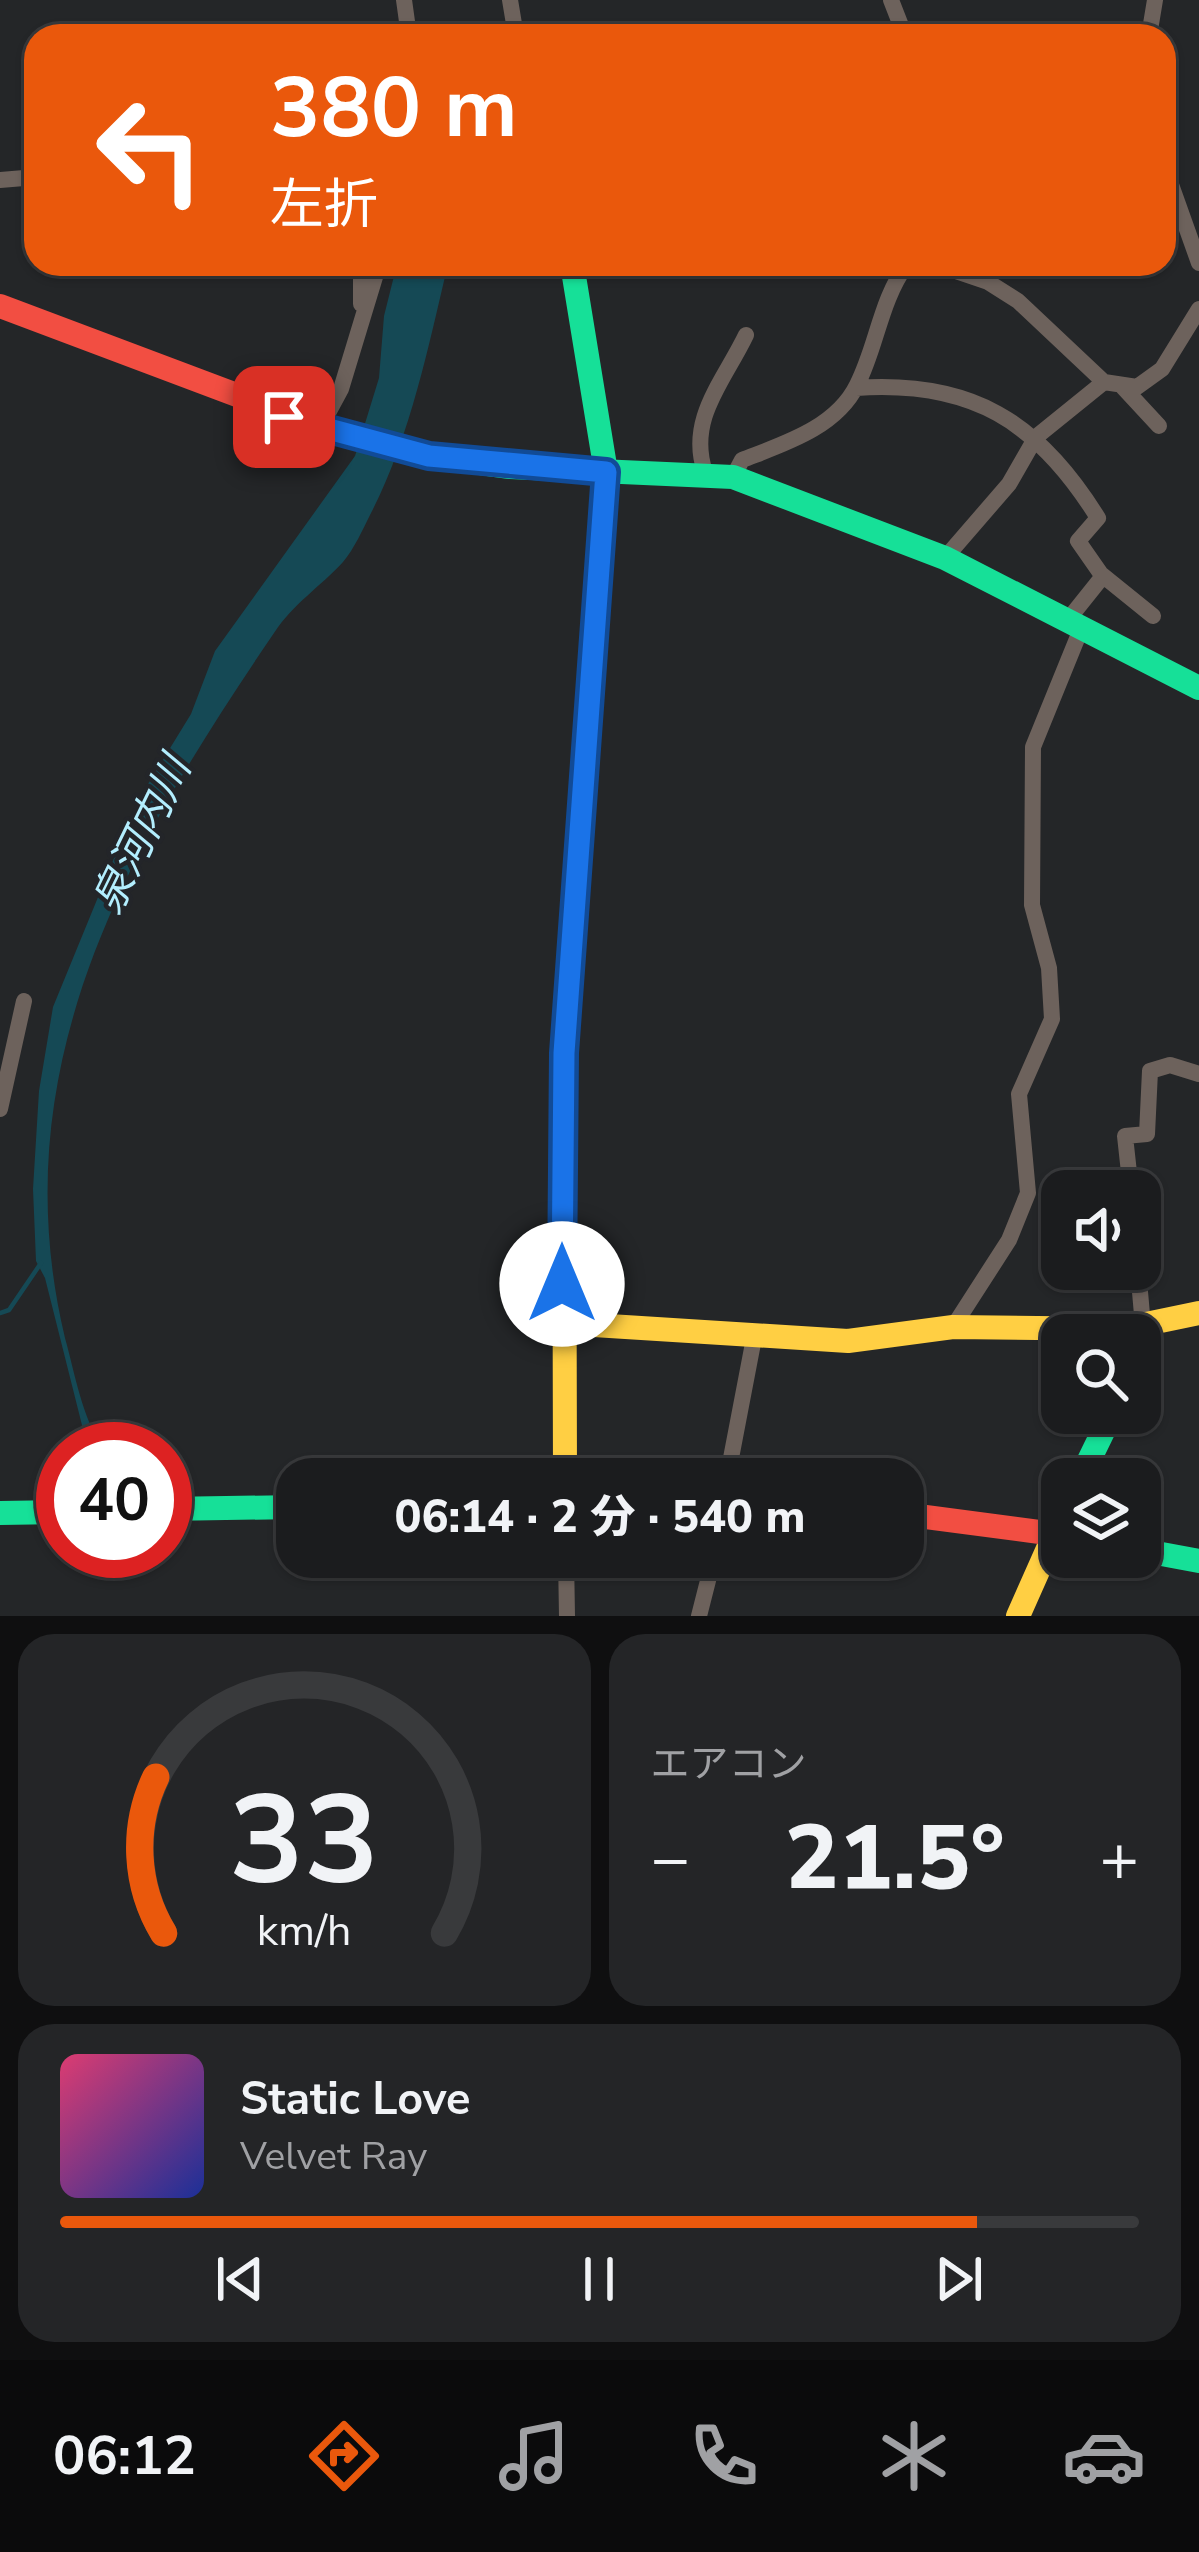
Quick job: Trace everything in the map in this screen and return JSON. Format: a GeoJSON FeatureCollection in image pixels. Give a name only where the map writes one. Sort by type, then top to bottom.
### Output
{"type":"FeatureCollection","features":[{"type":"Feature","properties":{"kind":"street"},"geometry":{"type":"LineString","coordinates":[[1176,206],[1199,263]]}},
{"type":"Feature","properties":{"kind":"street"},"geometry":{"type":"LineString","coordinates":[[360,328],[361,276]]}},
{"type":"Feature","properties":{"kind":"street"},"geometry":{"type":"LineString","coordinates":[[320,428],[341,389],[375,276]]}},
{"type":"Feature","properties":{"kind":"street"},"geometry":{"type":"LineString","coordinates":[[565,1458],[564,1053],[606,472],[574,276]]}},
{"type":"Feature","properties":{"kind":"street"},"geometry":{"type":"LineString","coordinates":[[733,477],[742,460],[809,433],[856,388],[883,309],[901,276]]}},
{"type":"Feature","properties":{"kind":"street"},"geometry":{"type":"LineString","coordinates":[[970,276],[1018,301],[1159,426]]}},
{"type":"Feature","properties":{"kind":"street"},"geometry":{"type":"LineString","coordinates":[[0,306],[320,428],[421,454],[510,467],[705,472],[733,477],[945,558],[1199,688]]}},
{"type":"Feature","properties":{"kind":"street"},"geometry":{"type":"LineString","coordinates":[[945,558],[1009,484],[1036,437],[1113,383],[1137,387],[1162,369],[1199,309]]}},
{"type":"Feature","properties":{"kind":"street"},"geometry":{"type":"LineString","coordinates":[[705,472],[698,449],[701,421],[746,335]]}},
{"type":"Feature","properties":{"kind":"street"},"geometry":{"type":"LineString","coordinates":[[856,388],[937,389],[968,398],[1036,437],[1068,468],[1098,518],[1078,541],[1103,577],[1153,616]]}},
{"type":"Feature","properties":{"kind":"street"},"geometry":{"type":"LineString","coordinates":[[953,1327],[1009,1240],[1028,1193],[1019,1094],[1052,1019],[1049,968],[1032,905],[1033,747],[1074,625],[1103,577]]}},
{"type":"Feature","properties":{"kind":"street"},"geometry":{"type":"LineString","coordinates":[[0,1109],[24,1001]]}},
{"type":"Feature","properties":{"kind":"street"},"geometry":{"type":"LineString","coordinates":[[1129,1170],[1125,1136],[1147,1134],[1150,1071],[1170,1064],[1199,1074]]}},
{"type":"Feature","properties":{"kind":"street"},"geometry":{"type":"LineString","coordinates":[[1161,1322],[1199,1313]]}},
{"type":"Feature","properties":{"kind":"street"},"geometry":{"type":"LineString","coordinates":[[562,1323],[848,1342],[953,1327],[1041,1328]]}},
{"type":"Feature","properties":{"kind":"street"},"geometry":{"type":"LineString","coordinates":[[732,1458],[754,1338]]}},
{"type":"Feature","properties":{"kind":"street"},"geometry":{"type":"LineString","coordinates":[[192,1509],[276,1507]]}},
{"type":"Feature","properties":{"kind":"street"},"geometry":{"type":"LineString","coordinates":[[0,1513],[36,1513]]}},
{"type":"Feature","properties":{"kind":"street"},"geometry":{"type":"LineString","coordinates":[[924,1516],[1041,1526]]}},
{"type":"Feature","properties":{"kind":"street"},"geometry":{"type":"LineString","coordinates":[[1161,1554],[1199,1561]]}},
{"type":"Feature","properties":{"kind":"street"},"geometry":{"type":"LineString","coordinates":[[1018,1616],[1041,1567]]}},
{"type":"Feature","properties":{"kind":"street"},"geometry":{"type":"LineString","coordinates":[[566,1578],[567,1616]]}},
{"type":"Feature","properties":{"kind":"street"},"geometry":{"type":"LineString","coordinates":[[699,1616],[709,1578]]}},
{"type":"Feature","properties":{"kind":"water","name":"泉河内川"},"geometry":{"type":"Polygon","coordinates":[[[394,276],[445,276],[396,455],[361,533],[347,557],[282,623],[220,714],[126,880],[90,965],[64,1053],[50,1144],[49,1239],[65,1338],[90,1422],[81,1422],[45,1278],[36,1261],[33,1189],[39,1091],[53,1007],[137,802],[191,714],[215,651],[355,456],[379,378],[384,316],[394,276]]]}},
{"type":"Feature","properties":{"kind":"waterway"},"geometry":{"type":"LineString","coordinates":[[0,1313],[9,1310],[41,1263]]}},
{"type":"Feature","properties":{"kind":"traffic: fast"},"geometry":{"type":"LineString","coordinates":[[574,276],[606,472],[578,864]]}},
{"type":"Feature","properties":{"kind":"traffic: fast"},"geometry":{"type":"LineString","coordinates":[[322,427],[429,456],[510,467],[733,477],[945,558],[1199,688]]}},
{"type":"Feature","properties":{"kind":"traffic: fast"},"geometry":{"type":"LineString","coordinates":[[1090,1458],[1102,1434]]}},
{"type":"Feature","properties":{"kind":"traffic: fast"},"geometry":{"type":"LineString","coordinates":[[192,1509],[276,1507]]}},
{"type":"Feature","properties":{"kind":"traffic: fast"},"geometry":{"type":"LineString","coordinates":[[0,1513],[36,1512]]}},
{"type":"Feature","properties":{"kind":"traffic: fast"},"geometry":{"type":"LineString","coordinates":[[1161,1554],[1199,1561]]}},
{"type":"Feature","properties":{"kind":"traffic: slow"},"geometry":{"type":"LineString","coordinates":[[565,1458],[564,1053],[578,864]]}},
{"type":"Feature","properties":{"kind":"traffic: slow"},"geometry":{"type":"LineString","coordinates":[[562,1323],[848,1341],[953,1327],[1122,1329],[1199,1313]]}},
{"type":"Feature","properties":{"kind":"traffic: slow"},"geometry":{"type":"LineString","coordinates":[[1018,1616],[1041,1564]]}},
{"type":"Feature","properties":{"kind":"traffic: jam"},"geometry":{"type":"LineString","coordinates":[[0,306],[322,427]]}},
{"type":"Feature","properties":{"kind":"traffic: jam"},"geometry":{"type":"LineString","coordinates":[[924,1517],[1041,1532]]}},
{"type":"Feature","properties":{"kind":"route"},"geometry":{"type":"LineString","coordinates":[[284,417],[429,456],[510,467],[606,472],[564,1053],[562,1284]]}}]}
